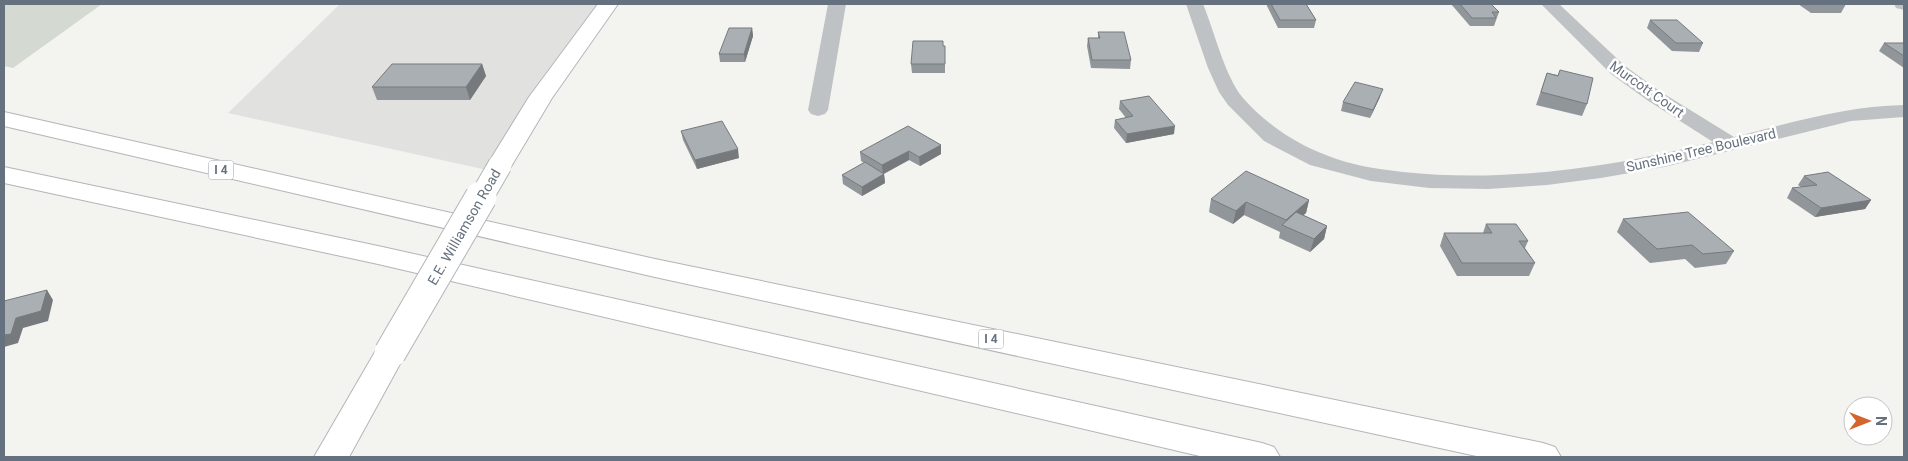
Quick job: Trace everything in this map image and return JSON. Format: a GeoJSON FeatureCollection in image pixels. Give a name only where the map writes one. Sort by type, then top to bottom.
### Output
{"type":"FeatureCollection","features":[{"type":"Feature","properties":{"kind":"main road","name":"E.E. Williamson Road"},"geometry":{"type":"LineString","coordinates":[[331,457],[541,97],[608,4]]}},
{"type":"Feature","properties":{"kind":"main road","name":"I 4"},"geometry":{"type":"LineString","coordinates":[[4,119],[655,268],[1543,457]]}},
{"type":"Feature","properties":{"kind":"main road"},"geometry":{"type":"LineString","coordinates":[[4,175],[378,255],[1262,457]]}},
{"type":"Feature","properties":{"kind":"street"},"geometry":{"type":"LineString","coordinates":[[818,110],[837,4]]}},
{"type":"Feature","properties":{"kind":"street","name":"Sunshine Tree Boulevard"},"geometry":{"type":"LineString","coordinates":[[1195,4],[1221,72],[1235,101],[1262,129],[1294,150],[1337,167],[1397,179],[1475,182],[1560,176],[1651,164],[1851,115],[1904,111]]}},
{"type":"Feature","properties":{"kind":"street","name":"Murcott Court"},"geometry":{"type":"LineString","coordinates":[[1549,4],[1618,70],[1654,96],[1731,144]]}},
{"type":"Feature","properties":{"kind":"shaded area"},"geometry":{"type":"Polygon","coordinates":[[[4,4],[102,4],[13,68],[4,66],[4,4]]]}},
{"type":"Feature","properties":{"kind":"shaded area"},"geometry":{"type":"Polygon","coordinates":[[[340,4],[599,4],[531,97],[487,170],[228,113],[340,4]]]}},
{"type":"Feature","properties":{"kind":"building"},"geometry":{"type":"Polygon","coordinates":[[[1271,4],[1306,4],[1316,20],[1280,20],[1271,4]]]}},
{"type":"Feature","properties":{"kind":"building"},"geometry":{"type":"Polygon","coordinates":[[[1460,4],[1491,4],[1499,12],[1492,12],[1496,18],[1472,18],[1460,4]]]}},
{"type":"Feature","properties":{"kind":"building"},"geometry":{"type":"Polygon","coordinates":[[[1650,20],[1677,20],[1703,43],[1676,43],[1650,20]]]}},
{"type":"Feature","properties":{"kind":"building"},"geometry":{"type":"Polygon","coordinates":[[[729,28],[752,28],[744,54],[719,54],[729,28]]]}},
{"type":"Feature","properties":{"kind":"building"},"geometry":{"type":"Polygon","coordinates":[[[1098,32],[1124,32],[1131,60],[1092,60],[1088,38],[1100,38],[1098,32]]]}},
{"type":"Feature","properties":{"kind":"building"},"geometry":{"type":"Polygon","coordinates":[[[913,41],[943,41],[943,46],[945,46],[945,64],[911,64],[913,41]]]}},
{"type":"Feature","properties":{"kind":"building"},"geometry":{"type":"Polygon","coordinates":[[[1884,43],[1904,43],[1904,56],[1884,43]]]}},
{"type":"Feature","properties":{"kind":"building"},"geometry":{"type":"Polygon","coordinates":[[[392,64],[482,64],[466,87],[372,87],[392,64]]]}},
{"type":"Feature","properties":{"kind":"building"},"geometry":{"type":"Polygon","coordinates":[[[1560,70],[1593,78],[1587,104],[1541,92],[1547,73],[1558,76],[1560,70]]]}},
{"type":"Feature","properties":{"kind":"building"},"geometry":{"type":"Polygon","coordinates":[[[1355,82],[1383,89],[1373,110],[1343,102],[1355,82]]]}},
{"type":"Feature","properties":{"kind":"building"},"geometry":{"type":"Polygon","coordinates":[[[1149,96],[1175,126],[1127,134],[1115,120],[1133,116],[1120,101],[1149,96]]]}},
{"type":"Feature","properties":{"kind":"building"},"geometry":{"type":"Polygon","coordinates":[[[722,121],[738,149],[695,160],[681,131],[722,121]]]}},
{"type":"Feature","properties":{"kind":"building"},"geometry":{"type":"Polygon","coordinates":[[[908,126],[941,145],[919,157],[909,151],[882,165],[860,152],[908,126]]]}},
{"type":"Feature","properties":{"kind":"building"},"geometry":{"type":"Polygon","coordinates":[[[865,162],[884,174],[862,187],[842,175],[865,162]]]}},
{"type":"Feature","properties":{"kind":"building"},"geometry":{"type":"Polygon","coordinates":[[[1246,171],[1309,200],[1286,220],[1246,202],[1236,211],[1211,199],[1246,171]]]}},
{"type":"Feature","properties":{"kind":"building"},"geometry":{"type":"Polygon","coordinates":[[[1828,172],[1871,200],[1821,208],[1792,188],[1817,185],[1804,176],[1828,172]]]}},
{"type":"Feature","properties":{"kind":"building"},"geometry":{"type":"Polygon","coordinates":[[[1296,212],[1327,226],[1314,239],[1282,225],[1296,212]]]}},
{"type":"Feature","properties":{"kind":"building"},"geometry":{"type":"Polygon","coordinates":[[[1688,212],[1734,251],[1703,254],[1692,245],[1657,249],[1623,219],[1688,212]]]}},
{"type":"Feature","properties":{"kind":"building"},"geometry":{"type":"Polygon","coordinates":[[[1486,224],[1516,224],[1528,241],[1519,241],[1535,263],[1462,263],[1444,233],[1492,233],[1486,224]]]}},
{"type":"Feature","properties":{"kind":"building"},"geometry":{"type":"Polygon","coordinates":[[[47,290],[41,311],[16,318],[11,334],[4,335],[4,301],[47,290]]]}}]}
